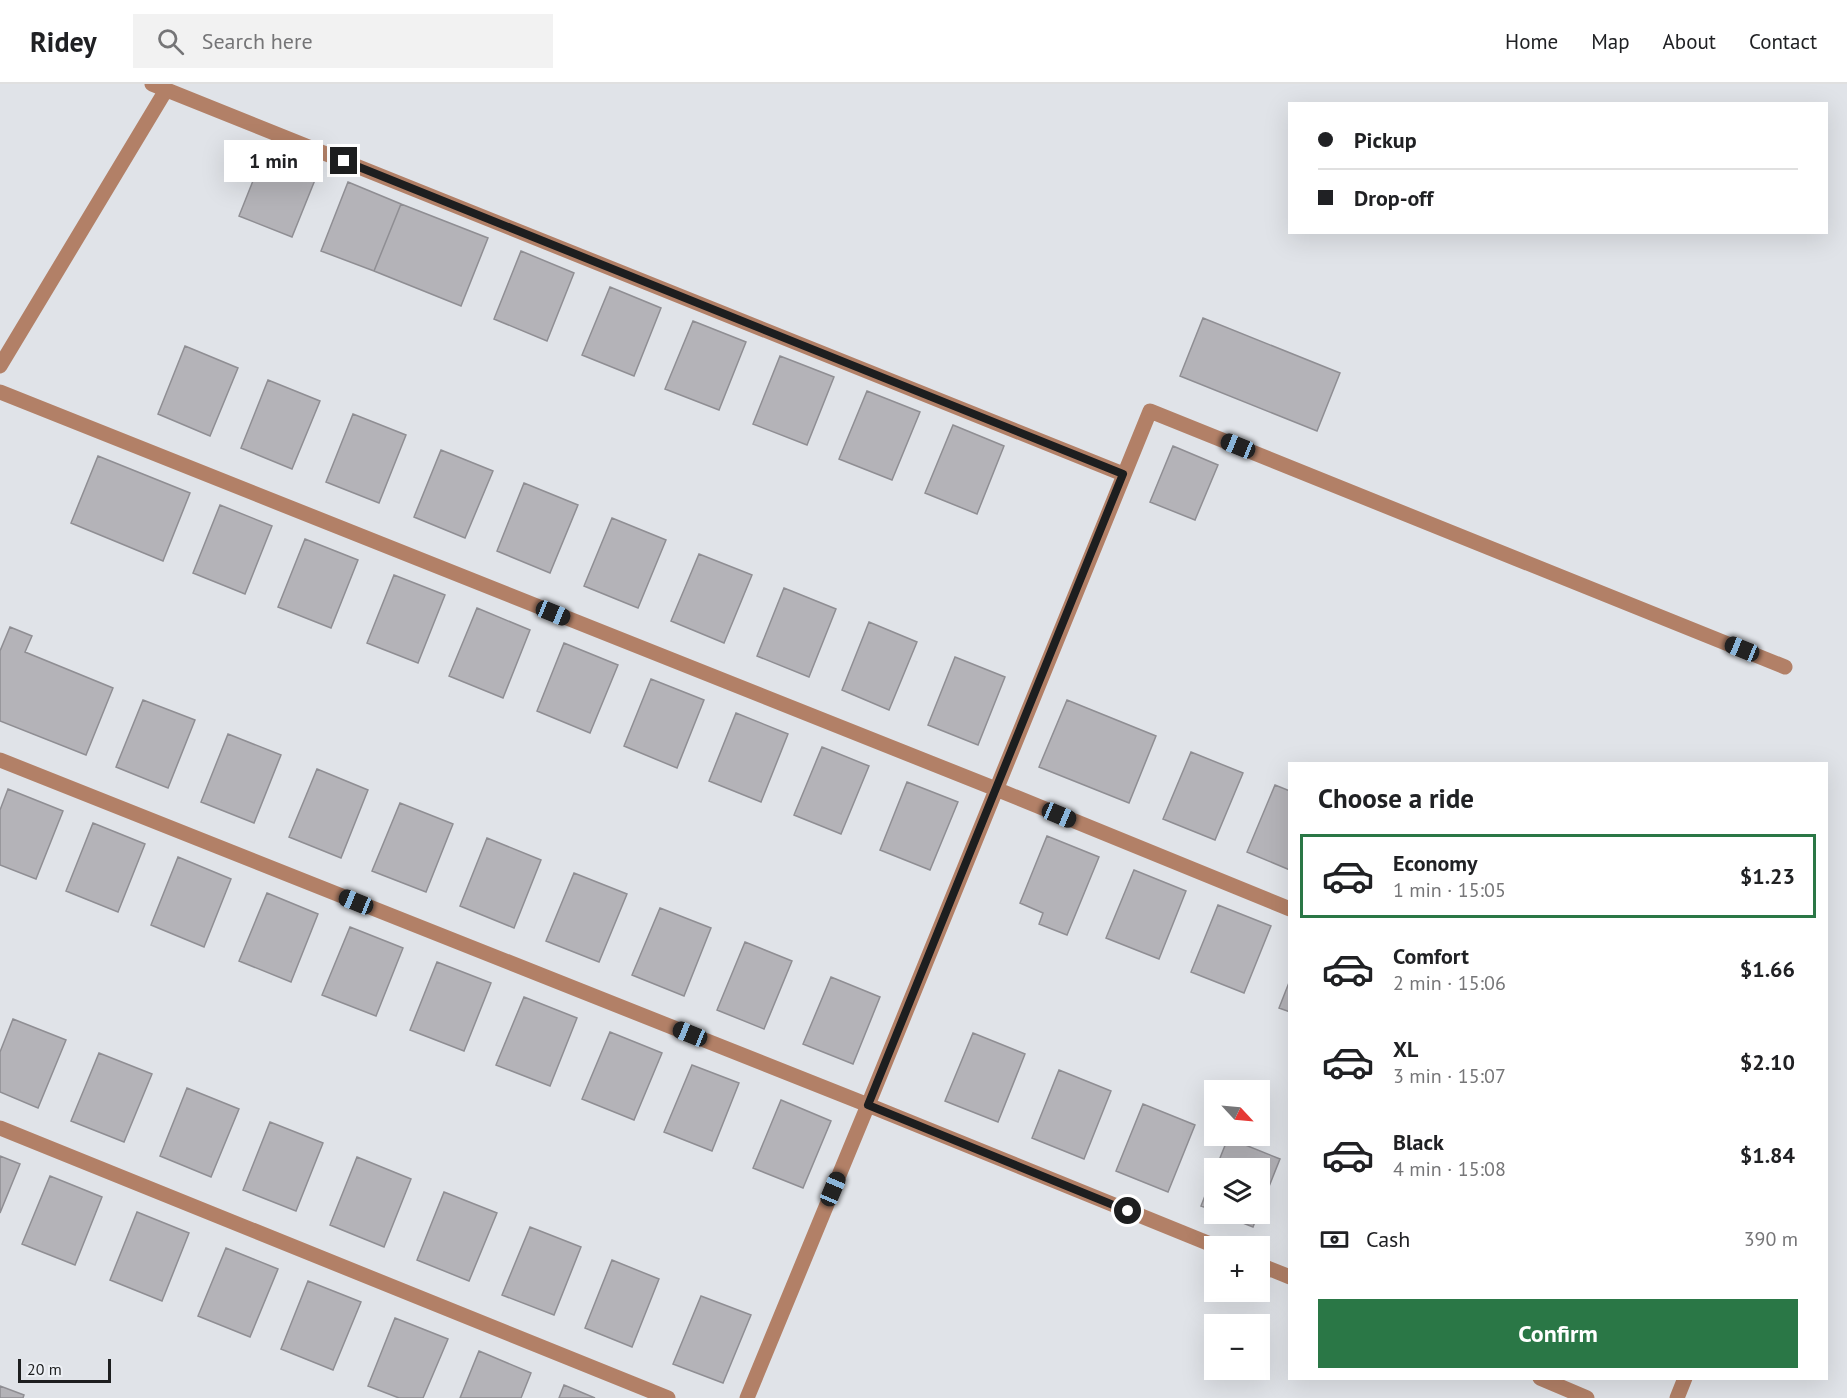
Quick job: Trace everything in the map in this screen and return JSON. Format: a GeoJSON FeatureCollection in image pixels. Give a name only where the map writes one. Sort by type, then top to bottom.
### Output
{"type":"FeatureCollection","features":[{"type":"Feature","properties":{"kind":"lane"},"geometry":{"type":"LineString","coordinates":[[0,366],[159,87],[1123,474]]}},
{"type":"Feature","properties":{"kind":"lane"},"geometry":{"type":"LineString","coordinates":[[0,392],[996,789],[1288,908]]}},
{"type":"Feature","properties":{"kind":"lane"},"geometry":{"type":"LineString","coordinates":[[747,1398],[1150,411],[1785,667]]}},
{"type":"Feature","properties":{"kind":"lane"},"geometry":{"type":"LineString","coordinates":[[0,760],[868,1105],[1204,1242]]}},
{"type":"Feature","properties":{"kind":"lane"},"geometry":{"type":"LineString","coordinates":[[0,1128],[668,1398]]}},
{"type":"Feature","properties":{"kind":"lane"},"geometry":{"type":"LineString","coordinates":[[1270,1269],[1288,1276]]}},
{"type":"Feature","properties":{"kind":"lane"},"geometry":{"type":"LineString","coordinates":[[1545,1380],[1587,1398]]}},
{"type":"Feature","properties":{"kind":"lane"},"geometry":{"type":"LineString","coordinates":[[1677,1398],[1684,1380]]}},
{"type":"Feature","properties":{"kind":"building"},"geometry":{"type":"Polygon","coordinates":[[[266,148],[319,170],[292,237],[239,216],[266,148]]]}},
{"type":"Feature","properties":{"kind":"building"},"geometry":{"type":"Polygon","coordinates":[[[348,182],[401,204],[374,271],[321,251],[348,182]]]}},
{"type":"Feature","properties":{"kind":"building"},"geometry":{"type":"Polygon","coordinates":[[[401,204],[488,238],[461,306],[374,271],[401,204]]]}},
{"type":"Feature","properties":{"kind":"building"},"geometry":{"type":"Polygon","coordinates":[[[521,251],[574,273],[547,341],[494,319],[521,251]]]}},
{"type":"Feature","properties":{"kind":"building"},"geometry":{"type":"Polygon","coordinates":[[[610,287],[661,308],[634,376],[582,355],[610,287]]]}},
{"type":"Feature","properties":{"kind":"building"},"geometry":{"type":"Polygon","coordinates":[[[1203,318],[1340,373],[1317,431],[1180,376],[1203,318]]]}},
{"type":"Feature","properties":{"kind":"building"},"geometry":{"type":"Polygon","coordinates":[[[693,321],[746,342],[719,410],[665,389],[693,321]]]}},
{"type":"Feature","properties":{"kind":"building"},"geometry":{"type":"Polygon","coordinates":[[[185,346],[238,368],[210,436],[158,414],[185,346]]]}},
{"type":"Feature","properties":{"kind":"building"},"geometry":{"type":"Polygon","coordinates":[[[780,356],[834,377],[807,445],[753,424],[780,356]]]}},
{"type":"Feature","properties":{"kind":"building"},"geometry":{"type":"Polygon","coordinates":[[[268,380],[320,401],[292,469],[241,448],[268,380]]]}},
{"type":"Feature","properties":{"kind":"building"},"geometry":{"type":"Polygon","coordinates":[[[867,391],[920,412],[892,480],[839,459],[867,391]]]}},
{"type":"Feature","properties":{"kind":"building"},"geometry":{"type":"Polygon","coordinates":[[[353,414],[406,435],[379,503],[326,482],[353,414]]]}},
{"type":"Feature","properties":{"kind":"building"},"geometry":{"type":"Polygon","coordinates":[[[953,425],[1004,446],[977,514],[925,493],[953,425]]]}},
{"type":"Feature","properties":{"kind":"building"},"geometry":{"type":"Polygon","coordinates":[[[1173,446],[1218,465],[1195,520],[1150,502],[1173,446]]]}},
{"type":"Feature","properties":{"kind":"building"},"geometry":{"type":"Polygon","coordinates":[[[441,450],[493,471],[465,538],[414,517],[441,450]]]}},
{"type":"Feature","properties":{"kind":"building"},"geometry":{"type":"Polygon","coordinates":[[[98,456],[190,493],[163,561],[71,523],[98,456]]]}},
{"type":"Feature","properties":{"kind":"building"},"geometry":{"type":"Polygon","coordinates":[[[524,483],[578,505],[550,573],[497,551],[524,483]]]}},
{"type":"Feature","properties":{"kind":"building"},"geometry":{"type":"Polygon","coordinates":[[[220,505],[272,526],[245,594],[193,573],[220,505]]]}},
{"type":"Feature","properties":{"kind":"building"},"geometry":{"type":"Polygon","coordinates":[[[612,518],[666,540],[638,608],[584,586],[612,518]]]}},
{"type":"Feature","properties":{"kind":"building"},"geometry":{"type":"Polygon","coordinates":[[[305,539],[358,560],[331,628],[278,607],[305,539]]]}},
{"type":"Feature","properties":{"kind":"building"},"geometry":{"type":"Polygon","coordinates":[[[699,554],[752,575],[724,643],[671,621],[699,554]]]}},
{"type":"Feature","properties":{"kind":"building"},"geometry":{"type":"Polygon","coordinates":[[[394,575],[445,595],[418,663],[367,643],[394,575]]]}},
{"type":"Feature","properties":{"kind":"building"},"geometry":{"type":"Polygon","coordinates":[[[784,588],[836,609],[809,677],[757,656],[784,588]]]}},
{"type":"Feature","properties":{"kind":"building"},"geometry":{"type":"Polygon","coordinates":[[[477,608],[530,630],[503,698],[449,676],[477,608]]]}},
{"type":"Feature","properties":{"kind":"building"},"geometry":{"type":"Polygon","coordinates":[[[869,622],[917,642],[889,710],[842,690],[869,622]]]}},
{"type":"Feature","properties":{"kind":"building"},"geometry":{"type":"Polygon","coordinates":[[[10,627],[32,636],[25,652],[113,688],[86,755],[0,721],[0,651],[10,627]]]}},
{"type":"Feature","properties":{"kind":"building"},"geometry":{"type":"Polygon","coordinates":[[[564,643],[618,665],[590,733],[537,711],[564,643]]]}},
{"type":"Feature","properties":{"kind":"building"},"geometry":{"type":"Polygon","coordinates":[[[955,657],[1005,677],[978,745],[928,725],[955,657]]]}},
{"type":"Feature","properties":{"kind":"building"},"geometry":{"type":"Polygon","coordinates":[[[651,679],[704,700],[677,768],[624,746],[651,679]]]}},
{"type":"Feature","properties":{"kind":"building"},"geometry":{"type":"Polygon","coordinates":[[[143,700],[195,720],[168,788],[116,767],[143,700]]]}},
{"type":"Feature","properties":{"kind":"building"},"geometry":{"type":"Polygon","coordinates":[[[1067,700],[1156,736],[1129,803],[1039,767],[1067,700]]]}},
{"type":"Feature","properties":{"kind":"building"},"geometry":{"type":"Polygon","coordinates":[[[736,713],[788,734],[761,802],[709,781],[736,713]]]}},
{"type":"Feature","properties":{"kind":"building"},"geometry":{"type":"Polygon","coordinates":[[[228,734],[281,755],[254,823],[201,802],[228,734]]]}},
{"type":"Feature","properties":{"kind":"building"},"geometry":{"type":"Polygon","coordinates":[[[822,747],[869,766],[841,834],[794,815],[822,747]]]}},
{"type":"Feature","properties":{"kind":"building"},"geometry":{"type":"Polygon","coordinates":[[[1191,752],[1243,773],[1215,840],[1163,819],[1191,752]]]}},
{"type":"Feature","properties":{"kind":"building"},"geometry":{"type":"Polygon","coordinates":[[[317,769],[368,790],[341,858],[289,837],[317,769]]]}},
{"type":"Feature","properties":{"kind":"building"},"geometry":{"type":"Polygon","coordinates":[[[907,782],[958,802],[930,870],[880,850],[907,782]]]}},
{"type":"Feature","properties":{"kind":"building"},"geometry":{"type":"Polygon","coordinates":[[[1275,785],[1288,790],[1288,869],[1247,852],[1275,785]]]}},
{"type":"Feature","properties":{"kind":"building"},"geometry":{"type":"Polygon","coordinates":[[[8,789],[63,811],[36,879],[0,865],[0,810],[8,789]]]}},
{"type":"Feature","properties":{"kind":"building"},"geometry":{"type":"Polygon","coordinates":[[[400,803],[453,824],[426,892],[372,871],[400,803]]]}},
{"type":"Feature","properties":{"kind":"building"},"geometry":{"type":"Polygon","coordinates":[[[93,823],[145,844],[118,912],[66,891],[93,823]]]}},
{"type":"Feature","properties":{"kind":"building"},"geometry":{"type":"Polygon","coordinates":[[[1047,836],[1099,857],[1067,935],[1039,924],[1043,913],[1020,903],[1047,836]]]}},
{"type":"Feature","properties":{"kind":"building"},"geometry":{"type":"Polygon","coordinates":[[[487,838],[541,860],[514,928],[460,906],[487,838]]]}},
{"type":"Feature","properties":{"kind":"building"},"geometry":{"type":"Polygon","coordinates":[[[178,857],[231,879],[204,947],[151,925],[178,857]]]}},
{"type":"Feature","properties":{"kind":"building"},"geometry":{"type":"Polygon","coordinates":[[[1134,870],[1186,891],[1159,959],[1106,938],[1134,870]]]}},
{"type":"Feature","properties":{"kind":"building"},"geometry":{"type":"Polygon","coordinates":[[[574,873],[627,894],[599,962],[546,941],[574,873]]]}},
{"type":"Feature","properties":{"kind":"building"},"geometry":{"type":"Polygon","coordinates":[[[267,893],[318,914],[291,982],[239,961],[267,893]]]}},
{"type":"Feature","properties":{"kind":"building"},"geometry":{"type":"Polygon","coordinates":[[[1218,905],[1271,926],[1244,993],[1191,972],[1218,905]]]}},
{"type":"Feature","properties":{"kind":"building"},"geometry":{"type":"Polygon","coordinates":[[[660,908],[711,928],[684,996],[632,975],[660,908]]]}},
{"type":"Feature","properties":{"kind":"building"},"geometry":{"type":"Polygon","coordinates":[[[350,927],[403,948],[376,1016],[322,995],[350,927]]]}},
{"type":"Feature","properties":{"kind":"building"},"geometry":{"type":"Polygon","coordinates":[[[745,942],[792,961],[764,1029],[717,1010],[745,942]]]}},
{"type":"Feature","properties":{"kind":"building"},"geometry":{"type":"Polygon","coordinates":[[[437,962],[491,983],[464,1051],[410,1030],[437,962]]]}},
{"type":"Feature","properties":{"kind":"building"},"geometry":{"type":"Polygon","coordinates":[[[831,977],[880,997],[853,1064],[803,1044],[831,977]]]}},
{"type":"Feature","properties":{"kind":"building"},"geometry":{"type":"Polygon","coordinates":[[[1288,985],[1288,1011],[1279,1008],[1288,985]]]}},
{"type":"Feature","properties":{"kind":"building"},"geometry":{"type":"Polygon","coordinates":[[[524,997],[577,1018],[550,1086],[496,1065],[524,997]]]}},
{"type":"Feature","properties":{"kind":"building"},"geometry":{"type":"Polygon","coordinates":[[[13,1019],[66,1040],[38,1108],[0,1092],[0,1052],[13,1019]]]}},
{"type":"Feature","properties":{"kind":"building"},"geometry":{"type":"Polygon","coordinates":[[[610,1032],[662,1053],[634,1120],[582,1099],[610,1032]]]}},
{"type":"Feature","properties":{"kind":"building"},"geometry":{"type":"Polygon","coordinates":[[[973,1033],[1025,1054],[998,1122],[945,1101],[973,1033]]]}},
{"type":"Feature","properties":{"kind":"building"},"geometry":{"type":"Polygon","coordinates":[[[99,1053],[152,1074],[124,1142],[71,1121],[99,1053]]]}},
{"type":"Feature","properties":{"kind":"building"},"geometry":{"type":"Polygon","coordinates":[[[692,1065],[739,1083],[712,1151],[664,1132],[692,1065]]]}},
{"type":"Feature","properties":{"kind":"building"},"geometry":{"type":"Polygon","coordinates":[[[1059,1070],[1111,1091],[1084,1159],[1032,1138],[1059,1070]]]}},
{"type":"Feature","properties":{"kind":"building"},"geometry":{"type":"Polygon","coordinates":[[[187,1088],[239,1109],[211,1177],[160,1156],[187,1088]]]}},
{"type":"Feature","properties":{"kind":"building"},"geometry":{"type":"Polygon","coordinates":[[[781,1100],[831,1121],[803,1188],[753,1168],[781,1100]]]}},
{"type":"Feature","properties":{"kind":"building"},"geometry":{"type":"Polygon","coordinates":[[[1143,1104],[1195,1125],[1168,1192],[1116,1171],[1143,1104]]]}},
{"type":"Feature","properties":{"kind":"building"},"geometry":{"type":"Polygon","coordinates":[[[270,1122],[323,1143],[296,1211],[243,1190],[270,1122]]]}},
{"type":"Feature","properties":{"kind":"building"},"geometry":{"type":"Polygon","coordinates":[[[1225,1146],[1248,1146],[1280,1159],[1270,1184],[1270,1158],[1220,1158],[1225,1146]]]}},
{"type":"Feature","properties":{"kind":"building"},"geometry":{"type":"Polygon","coordinates":[[[0,1156],[20,1164],[0,1213],[0,1156]]]}},
{"type":"Feature","properties":{"kind":"building"},"geometry":{"type":"Polygon","coordinates":[[[357,1157],[411,1179],[384,1247],[330,1225],[357,1157]]]}},
{"type":"Feature","properties":{"kind":"building"},"geometry":{"type":"Polygon","coordinates":[[[50,1176],[102,1197],[75,1265],[22,1244],[50,1176]]]}},
{"type":"Feature","properties":{"kind":"building"},"geometry":{"type":"Polygon","coordinates":[[[444,1192],[497,1213],[469,1281],[417,1260],[444,1192]]]}},
{"type":"Feature","properties":{"kind":"building"},"geometry":{"type":"Polygon","coordinates":[[[137,1212],[189,1233],[162,1301],[110,1280],[137,1212]]]}},
{"type":"Feature","properties":{"kind":"building"},"geometry":{"type":"Polygon","coordinates":[[[530,1227],[581,1247],[554,1315],[502,1295],[530,1227]]]}},
{"type":"Feature","properties":{"kind":"building"},"geometry":{"type":"Polygon","coordinates":[[[226,1248],[278,1269],[250,1337],[198,1316],[226,1248]]]}},
{"type":"Feature","properties":{"kind":"building"},"geometry":{"type":"Polygon","coordinates":[[[612,1260],[659,1279],[632,1347],[585,1328],[612,1260]]]}},
{"type":"Feature","properties":{"kind":"building"},"geometry":{"type":"Polygon","coordinates":[[[308,1281],[361,1302],[333,1370],[281,1349],[308,1281]]]}},
{"type":"Feature","properties":{"kind":"building"},"geometry":{"type":"Polygon","coordinates":[[[701,1296],[751,1315],[723,1383],[673,1364],[701,1296]]]}},
{"type":"Feature","properties":{"kind":"building"},"geometry":{"type":"Polygon","coordinates":[[[395,1318],[448,1339],[423,1398],[399,1398],[368,1386],[395,1318]]]}},
{"type":"Feature","properties":{"kind":"building"},"geometry":{"type":"Polygon","coordinates":[[[479,1351],[531,1373],[521,1398],[460,1398],[479,1351]]]}},
{"type":"Feature","properties":{"kind":"building"},"geometry":{"type":"Polygon","coordinates":[[[564,1385],[595,1398],[559,1398],[564,1385]]]}},
{"type":"Feature","properties":{"kind":"building"},"geometry":{"type":"Polygon","coordinates":[[[0,1386],[24,1395],[23,1398],[0,1398],[0,1386]]]}},
{"type":"Feature","properties":{"kind":"route"},"geometry":{"type":"LineString","coordinates":[[344,161],[1123,474],[868,1105],[1128,1211]]}}]}
